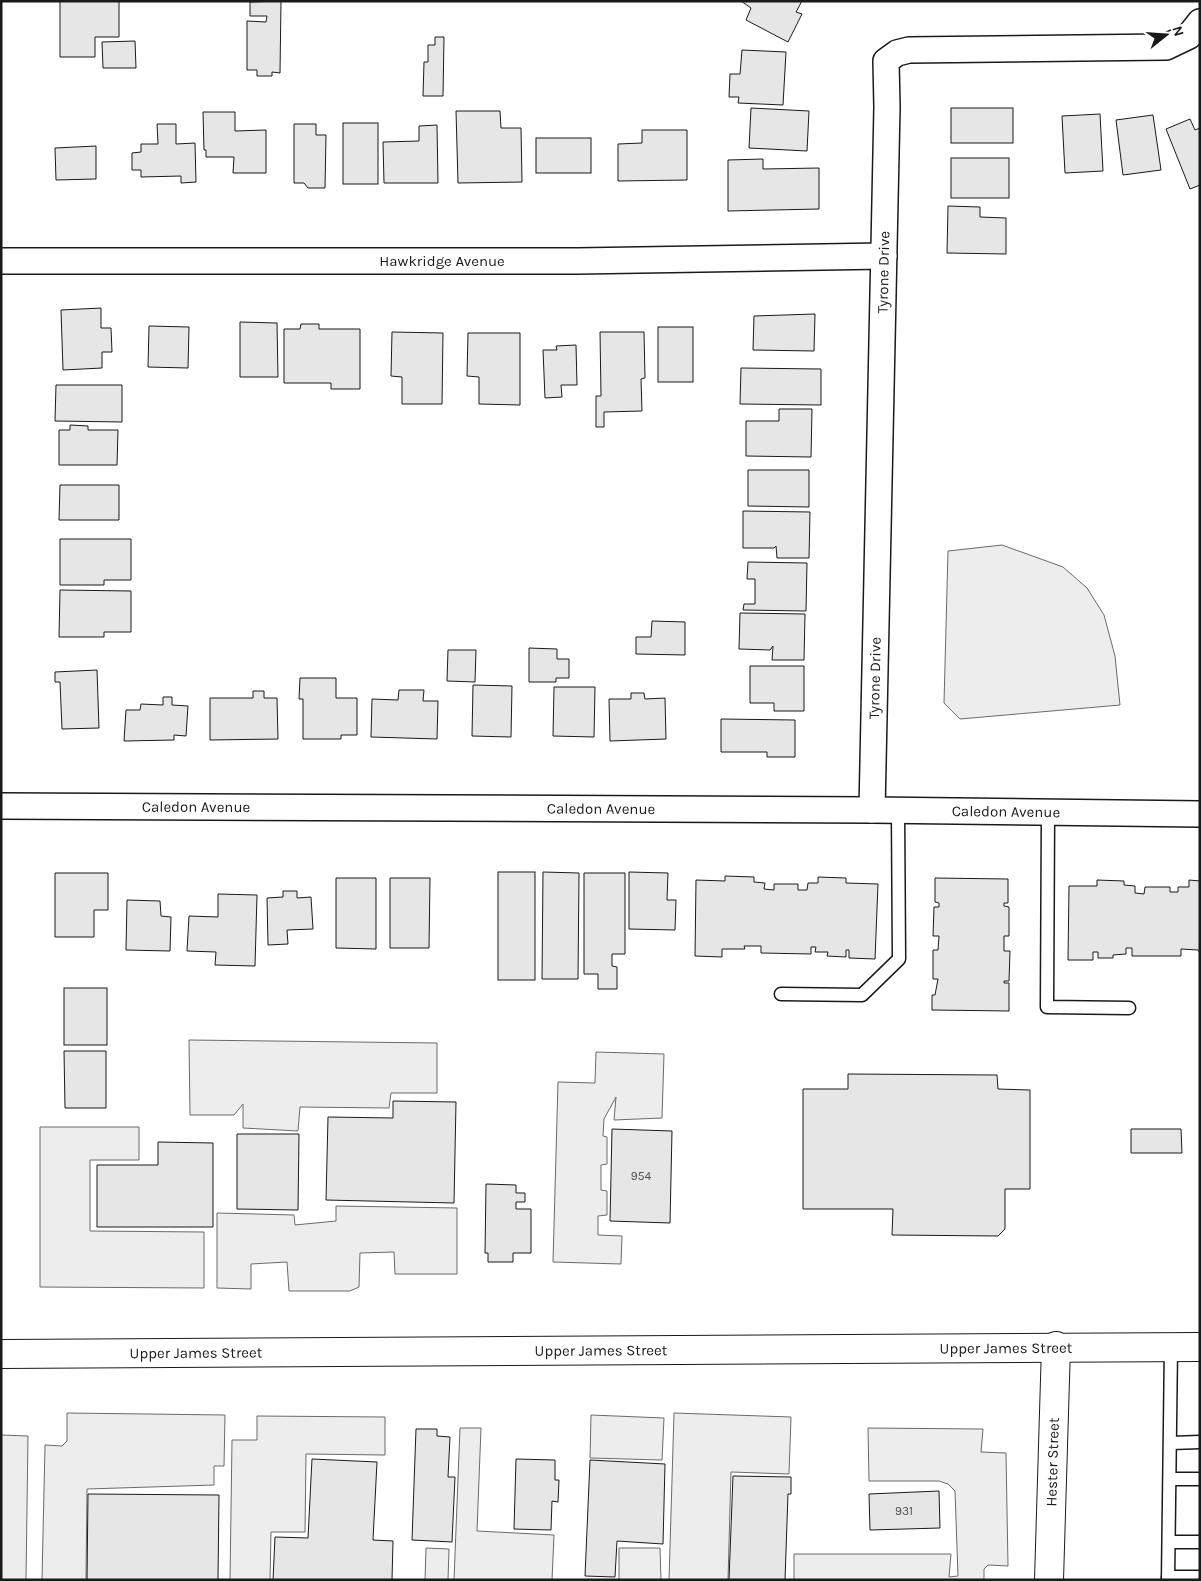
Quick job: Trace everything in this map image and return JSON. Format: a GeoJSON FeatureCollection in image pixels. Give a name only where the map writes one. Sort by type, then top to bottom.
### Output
{"type":"FeatureCollection","features":[{"type":"Feature","properties":{"kind":"main road","name":"Upper James Street"},"geometry":{"type":"LineString","coordinates":[[1,1354],[1056,1346],[1200,1347]]}},
{"type":"Feature","properties":{"kind":"main road","name":"Hester Street"},"geometry":{"type":"LineString","coordinates":[[1049,1580],[1056,1346]]}},
{"type":"Feature","properties":{"kind":"street","name":"Tyrone Drive"},"geometry":{"type":"LineString","coordinates":[[872,810],[884,256],[886,61],[897,53],[909,50],[1166,47],[1189,36],[1200,22]]}},
{"type":"Feature","properties":{"kind":"street","name":"Hawkridge Avenue"},"geometry":{"type":"LineString","coordinates":[[1,261],[577,261],[884,256]]}},
{"type":"Feature","properties":{"kind":"street","name":"Caledon Avenue"},"geometry":{"type":"LineString","coordinates":[[1,806],[872,810],[1048,814],[1200,814]]}},
{"type":"Feature","properties":{"kind":"lane"},"geometry":{"type":"LineString","coordinates":[[781,994],[862,995],[898,959],[898,811]]}},
{"type":"Feature","properties":{"kind":"lane"},"geometry":{"type":"LineString","coordinates":[[1048,814],[1046,1007],[1130,1008]]}},
{"type":"Feature","properties":{"kind":"lane"},"geometry":{"type":"LineString","coordinates":[[1171,1347],[1168,1578],[1200,1577]]}},
{"type":"Feature","properties":{"kind":"lane"},"geometry":{"type":"LineString","coordinates":[[1171,1443],[1200,1442]]}},
{"type":"Feature","properties":{"kind":"lane"},"geometry":{"type":"LineString","coordinates":[[1170,1479],[1200,1479]]}},
{"type":"Feature","properties":{"kind":"lane"},"geometry":{"type":"LineString","coordinates":[[1169,1542],[1200,1542]]}},
{"type":"Feature","properties":{"kind":"shaded area"},"geometry":{"type":"Polygon","coordinates":[[[1002,545],[1063,567],[1087,588],[1104,615],[1115,656],[1120,705],[960,719],[944,703],[948,551],[1002,545]]]}},
{"type":"Feature","properties":{"kind":"shaded area"},"geometry":{"type":"Polygon","coordinates":[[[189,1040],[437,1043],[437,1093],[391,1093],[389,1108],[300,1107],[298,1131],[243,1128],[243,1104],[234,1115],[190,1115],[189,1040]]]}},
{"type":"Feature","properties":{"kind":"shaded area"},"geometry":{"type":"Polygon","coordinates":[[[596,1052],[664,1054],[662,1118],[614,1120],[616,1097],[604,1119],[603,1136],[607,1137],[607,1164],[601,1165],[601,1190],[607,1191],[607,1215],[598,1216],[598,1235],[622,1236],[621,1264],[553,1262],[558,1082],[595,1083],[596,1052]]]}},
{"type":"Feature","properties":{"kind":"shaded area"},"geometry":{"type":"Polygon","coordinates":[[[40,1127],[139,1127],[139,1160],[90,1160],[90,1231],[204,1232],[204,1288],[40,1287],[40,1127]]]}},
{"type":"Feature","properties":{"kind":"shaded area"},"geometry":{"type":"Polygon","coordinates":[[[336,1206],[457,1208],[457,1274],[395,1274],[394,1252],[360,1253],[359,1287],[350,1291],[289,1291],[287,1262],[251,1264],[251,1289],[217,1288],[217,1213],[294,1215],[295,1225],[336,1221],[336,1206]]]}},
{"type":"Feature","properties":{"kind":"shaded area"},"geometry":{"type":"Polygon","coordinates":[[[67,1413],[225,1415],[224,1466],[214,1466],[214,1485],[87,1489],[86,1580],[42,1580],[45,1445],[62,1446],[67,1441],[67,1413]]]}},
{"type":"Feature","properties":{"kind":"shaded area"},"geometry":{"type":"Polygon","coordinates":[[[674,1413],[791,1417],[789,1474],[731,1472],[728,1580],[669,1580],[674,1413]]]}},
{"type":"Feature","properties":{"kind":"shaded area"},"geometry":{"type":"Polygon","coordinates":[[[591,1415],[664,1418],[662,1460],[590,1458],[591,1415]]]}},
{"type":"Feature","properties":{"kind":"shaded area"},"geometry":{"type":"Polygon","coordinates":[[[257,1416],[385,1417],[385,1455],[306,1454],[305,1532],[271,1532],[270,1580],[230,1580],[232,1440],[257,1440],[257,1416]]]}},
{"type":"Feature","properties":{"kind":"shaded area"},"geometry":{"type":"Polygon","coordinates":[[[460,1428],[481,1428],[477,1531],[554,1535],[552,1580],[454,1580],[460,1428]]]}},
{"type":"Feature","properties":{"kind":"shaded area"},"geometry":{"type":"Polygon","coordinates":[[[868,1428],[983,1429],[981,1452],[1006,1453],[1008,1566],[988,1565],[984,1569],[984,1580],[794,1580],[794,1554],[951,1554],[949,1577],[958,1576],[955,1491],[948,1484],[939,1481],[869,1481],[868,1428]]]}},
{"type":"Feature","properties":{"kind":"shaded area"},"geometry":{"type":"Polygon","coordinates":[[[1,1435],[28,1436],[26,1580],[1,1580],[1,1435]]]}},
{"type":"Feature","properties":{"kind":"shaded area"},"geometry":{"type":"Polygon","coordinates":[[[426,1548],[449,1549],[448,1580],[425,1580],[426,1548]]]}},
{"type":"Feature","properties":{"kind":"shaded area"},"geometry":{"type":"Polygon","coordinates":[[[619,1548],[660,1548],[661,1580],[619,1580],[619,1548]]]}},
{"type":"Feature","properties":{"kind":"building"},"geometry":{"type":"Polygon","coordinates":[[[60,1],[119,1],[119,37],[95,37],[95,57],[60,57],[60,1]]]}},
{"type":"Feature","properties":{"kind":"building"},"geometry":{"type":"Polygon","coordinates":[[[281,1],[280,73],[272,72],[272,76],[257,76],[257,70],[247,70],[247,21],[266,22],[267,16],[250,16],[250,2],[281,1]]]}},
{"type":"Feature","properties":{"kind":"building"},"geometry":{"type":"Polygon","coordinates":[[[741,1],[802,1],[796,12],[802,14],[788,42],[746,20],[751,8],[741,1]]]}},
{"type":"Feature","properties":{"kind":"building"},"geometry":{"type":"Polygon","coordinates":[[[435,37],[444,37],[443,96],[423,96],[424,62],[428,62],[428,45],[435,45],[435,37]]]}},
{"type":"Feature","properties":{"kind":"building"},"geometry":{"type":"Polygon","coordinates":[[[135,41],[136,68],[103,68],[102,42],[135,41]]]}},
{"type":"Feature","properties":{"kind":"building"},"geometry":{"type":"Polygon","coordinates":[[[742,50],[786,52],[783,105],[738,103],[739,97],[729,97],[730,74],[740,74],[742,50]]]}},
{"type":"Feature","properties":{"kind":"building"},"geometry":{"type":"Polygon","coordinates":[[[751,108],[809,111],[807,151],[749,148],[751,108]]]}},
{"type":"Feature","properties":{"kind":"building"},"geometry":{"type":"Polygon","coordinates":[[[951,108],[1013,108],[1013,143],[951,143],[951,108]]]}},
{"type":"Feature","properties":{"kind":"building"},"geometry":{"type":"Polygon","coordinates":[[[456,111],[500,111],[501,128],[521,128],[522,182],[458,183],[456,111]]]}},
{"type":"Feature","properties":{"kind":"building"},"geometry":{"type":"Polygon","coordinates":[[[203,112],[235,112],[235,131],[266,130],[266,173],[233,173],[234,157],[206,157],[206,150],[204,150],[203,112]]]}},
{"type":"Feature","properties":{"kind":"building"},"geometry":{"type":"Polygon","coordinates":[[[1100,114],[1103,171],[1065,173],[1062,116],[1100,114]]]}},
{"type":"Feature","properties":{"kind":"building"},"geometry":{"type":"Polygon","coordinates":[[[1153,115],[1161,170],[1123,175],[1116,120],[1153,115]]]}},
{"type":"Feature","properties":{"kind":"building"},"geometry":{"type":"Polygon","coordinates":[[[1190,119],[1195,130],[1200,128],[1200,185],[1190,189],[1166,129],[1190,119]]]}},
{"type":"Feature","properties":{"kind":"building"},"geometry":{"type":"Polygon","coordinates":[[[343,123],[378,123],[378,184],[343,184],[343,123]]]}},
{"type":"Feature","properties":{"kind":"building"},"geometry":{"type":"Polygon","coordinates":[[[157,124],[176,124],[176,144],[195,143],[196,182],[181,183],[181,176],[141,177],[141,170],[132,170],[132,153],[141,152],[141,144],[158,144],[157,124]]]}},
{"type":"Feature","properties":{"kind":"building"},"geometry":{"type":"Polygon","coordinates":[[[294,124],[316,124],[316,135],[326,135],[325,188],[308,188],[304,183],[294,183],[294,124]]]}},
{"type":"Feature","properties":{"kind":"building"},"geometry":{"type":"Polygon","coordinates":[[[437,125],[438,183],[384,183],[383,142],[419,141],[419,126],[437,125]]]}},
{"type":"Feature","properties":{"kind":"building"},"geometry":{"type":"Polygon","coordinates":[[[642,130],[687,130],[687,180],[618,181],[618,144],[642,143],[642,130]]]}},
{"type":"Feature","properties":{"kind":"building"},"geometry":{"type":"Polygon","coordinates":[[[536,138],[591,138],[591,173],[536,173],[536,138]]]}},
{"type":"Feature","properties":{"kind":"building"},"geometry":{"type":"Polygon","coordinates":[[[96,146],[96,179],[56,180],[55,148],[96,146]]]}},
{"type":"Feature","properties":{"kind":"building"},"geometry":{"type":"Polygon","coordinates":[[[951,158],[1009,158],[1009,198],[951,198],[951,158]]]}},
{"type":"Feature","properties":{"kind":"building"},"geometry":{"type":"Polygon","coordinates":[[[763,159],[763,169],[819,168],[819,209],[728,211],[728,160],[763,159]]]}},
{"type":"Feature","properties":{"kind":"building"},"geometry":{"type":"Polygon","coordinates":[[[948,206],[980,207],[980,217],[1006,218],[1006,254],[947,253],[948,206]]]}},
{"type":"Feature","properties":{"kind":"building"},"geometry":{"type":"Polygon","coordinates":[[[101,308],[101,328],[111,328],[112,352],[102,352],[102,368],[63,370],[61,310],[101,308]]]}},
{"type":"Feature","properties":{"kind":"building"},"geometry":{"type":"Polygon","coordinates":[[[815,314],[814,351],[753,350],[754,316],[815,314]]]}},
{"type":"Feature","properties":{"kind":"building"},"geometry":{"type":"Polygon","coordinates":[[[240,322],[277,323],[278,377],[240,377],[240,322]]]}},
{"type":"Feature","properties":{"kind":"building"},"geometry":{"type":"Polygon","coordinates":[[[301,324],[319,324],[319,329],[360,329],[360,389],[331,389],[331,383],[284,383],[284,329],[300,329],[301,324]]]}},
{"type":"Feature","properties":{"kind":"building"},"geometry":{"type":"Polygon","coordinates":[[[149,326],[189,327],[188,368],[148,367],[149,326]]]}},
{"type":"Feature","properties":{"kind":"building"},"geometry":{"type":"Polygon","coordinates":[[[658,327],[693,327],[693,382],[658,382],[658,327]]]}},
{"type":"Feature","properties":{"kind":"building"},"geometry":{"type":"Polygon","coordinates":[[[392,332],[443,333],[442,404],[402,404],[402,377],[391,376],[392,332]]]}},
{"type":"Feature","properties":{"kind":"building"},"geometry":{"type":"Polygon","coordinates":[[[600,332],[644,332],[645,378],[641,379],[642,411],[604,412],[604,427],[596,427],[596,396],[601,396],[600,332]]]}},
{"type":"Feature","properties":{"kind":"building"},"geometry":{"type":"Polygon","coordinates":[[[468,333],[520,333],[520,405],[479,404],[479,377],[467,376],[468,333]]]}},
{"type":"Feature","properties":{"kind":"building"},"geometry":{"type":"Polygon","coordinates":[[[576,345],[577,385],[561,385],[562,397],[545,398],[543,350],[557,350],[556,346],[576,345]]]}},
{"type":"Feature","properties":{"kind":"building"},"geometry":{"type":"Polygon","coordinates":[[[741,368],[821,369],[821,405],[740,404],[741,368]]]}},
{"type":"Feature","properties":{"kind":"building"},"geometry":{"type":"Polygon","coordinates":[[[56,385],[122,385],[122,422],[55,421],[56,385]]]}},
{"type":"Feature","properties":{"kind":"building"},"geometry":{"type":"Polygon","coordinates":[[[779,409],[812,409],[811,457],[746,456],[746,421],[779,421],[779,409]]]}},
{"type":"Feature","properties":{"kind":"building"},"geometry":{"type":"Polygon","coordinates":[[[70,425],[88,426],[88,430],[118,430],[117,465],[59,465],[59,430],[70,430],[70,425]]]}},
{"type":"Feature","properties":{"kind":"building"},"geometry":{"type":"Polygon","coordinates":[[[748,470],[809,470],[809,507],[748,506],[748,470]]]}},
{"type":"Feature","properties":{"kind":"building"},"geometry":{"type":"Polygon","coordinates":[[[60,485],[119,485],[119,520],[59,520],[60,485]]]}},
{"type":"Feature","properties":{"kind":"building"},"geometry":{"type":"Polygon","coordinates":[[[743,511],[810,512],[809,558],[777,558],[776,546],[774,548],[743,548],[743,511]]]}},
{"type":"Feature","properties":{"kind":"building"},"geometry":{"type":"Polygon","coordinates":[[[60,539],[131,539],[131,580],[104,580],[104,585],[60,585],[60,539]]]}},
{"type":"Feature","properties":{"kind":"building"},"geometry":{"type":"Polygon","coordinates":[[[748,562],[807,563],[806,611],[743,610],[744,604],[755,604],[755,579],[747,579],[748,562]]]}},
{"type":"Feature","properties":{"kind":"building"},"geometry":{"type":"Polygon","coordinates":[[[60,590],[131,591],[131,632],[104,632],[104,637],[59,637],[60,590]]]}},
{"type":"Feature","properties":{"kind":"building"},"geometry":{"type":"Polygon","coordinates":[[[740,613],[805,614],[804,660],[772,660],[773,646],[770,650],[739,649],[740,613]]]}},
{"type":"Feature","properties":{"kind":"building"},"geometry":{"type":"Polygon","coordinates":[[[652,621],[685,622],[685,655],[636,654],[636,637],[651,637],[652,621]]]}},
{"type":"Feature","properties":{"kind":"building"},"geometry":{"type":"Polygon","coordinates":[[[529,648],[557,649],[557,659],[569,659],[569,678],[556,678],[556,682],[529,682],[529,648]]]}},
{"type":"Feature","properties":{"kind":"building"},"geometry":{"type":"Polygon","coordinates":[[[448,650],[476,650],[475,682],[447,681],[448,650]]]}},
{"type":"Feature","properties":{"kind":"building"},"geometry":{"type":"Polygon","coordinates":[[[750,666],[804,666],[804,711],[774,711],[774,703],[750,703],[750,666]]]}},
{"type":"Feature","properties":{"kind":"building"},"geometry":{"type":"Polygon","coordinates":[[[97,670],[99,728],[62,729],[60,682],[55,682],[55,672],[97,670]]]}},
{"type":"Feature","properties":{"kind":"building"},"geometry":{"type":"Polygon","coordinates":[[[300,678],[336,678],[336,698],[357,698],[357,735],[341,735],[341,739],[303,739],[303,699],[299,699],[300,678]]]}},
{"type":"Feature","properties":{"kind":"building"},"geometry":{"type":"Polygon","coordinates":[[[473,685],[512,686],[511,737],[472,736],[473,685]]]}},
{"type":"Feature","properties":{"kind":"building"},"geometry":{"type":"Polygon","coordinates":[[[554,687],[595,687],[594,737],[553,736],[554,687]]]}},
{"type":"Feature","properties":{"kind":"building"},"geometry":{"type":"Polygon","coordinates":[[[399,690],[424,690],[423,701],[438,701],[437,739],[371,737],[372,699],[398,700],[399,690]]]}},
{"type":"Feature","properties":{"kind":"building"},"geometry":{"type":"Polygon","coordinates":[[[253,691],[264,691],[264,698],[277,698],[278,739],[210,740],[210,698],[253,698],[253,691]]]}},
{"type":"Feature","properties":{"kind":"building"},"geometry":{"type":"Polygon","coordinates":[[[631,693],[644,693],[645,699],[665,698],[666,739],[610,741],[609,699],[631,699],[631,693]]]}},
{"type":"Feature","properties":{"kind":"building"},"geometry":{"type":"Polygon","coordinates":[[[163,697],[172,697],[172,705],[188,706],[186,736],[174,735],[174,740],[124,741],[126,710],[140,710],[141,704],[163,705],[163,697]]]}},
{"type":"Feature","properties":{"kind":"building"},"geometry":{"type":"Polygon","coordinates":[[[721,719],[795,720],[795,757],[767,757],[767,752],[721,752],[721,719]]]}},
{"type":"Feature","properties":{"kind":"building"},"geometry":{"type":"Polygon","coordinates":[[[498,872],[535,872],[535,980],[498,980],[498,872]]]}},
{"type":"Feature","properties":{"kind":"building"},"geometry":{"type":"Polygon","coordinates":[[[543,872],[579,873],[578,979],[542,979],[543,872]]]}},
{"type":"Feature","properties":{"kind":"building"},"geometry":{"type":"Polygon","coordinates":[[[629,872],[668,873],[667,900],[676,900],[675,930],[629,929],[629,872]]]}},
{"type":"Feature","properties":{"kind":"building"},"geometry":{"type":"Polygon","coordinates":[[[55,873],[108,873],[108,910],[94,910],[94,937],[55,937],[55,873]]]}},
{"type":"Feature","properties":{"kind":"building"},"geometry":{"type":"Polygon","coordinates":[[[584,873],[625,873],[625,954],[612,954],[612,966],[617,967],[617,989],[598,989],[598,974],[584,974],[584,873]]]}},
{"type":"Feature","properties":{"kind":"building"},"geometry":{"type":"Polygon","coordinates":[[[725,876],[754,877],[754,882],[765,883],[764,889],[774,890],[774,884],[798,884],[798,890],[807,890],[808,883],[818,883],[818,877],[846,878],[846,883],[878,884],[875,959],[849,958],[849,950],[846,950],[846,957],[827,956],[828,952],[815,952],[816,947],[811,947],[811,954],[761,953],[761,946],[744,946],[745,949],[722,949],[722,957],[695,956],[696,880],[725,881],[725,876]]]}},
{"type":"Feature","properties":{"kind":"building"},"geometry":{"type":"Polygon","coordinates":[[[336,878],[376,878],[376,949],[336,948],[336,878]]]}},
{"type":"Feature","properties":{"kind":"building"},"geometry":{"type":"Polygon","coordinates":[[[390,878],[430,878],[429,948],[390,948],[390,878]]]}},
{"type":"Feature","properties":{"kind":"building"},"geometry":{"type":"Polygon","coordinates":[[[935,878],[1008,879],[1008,903],[1004,903],[1004,906],[1009,907],[1009,936],[1004,936],[1004,951],[1010,951],[1009,981],[1004,981],[1004,983],[1009,983],[1009,1011],[932,1010],[932,995],[935,995],[938,979],[933,979],[933,950],[938,950],[939,936],[933,936],[934,907],[939,907],[939,903],[935,902],[935,878]]]}},
{"type":"Feature","properties":{"kind":"building"},"geometry":{"type":"Polygon","coordinates":[[[1097,880],[1124,881],[1124,885],[1135,886],[1135,893],[1144,894],[1145,887],[1170,887],[1170,892],[1178,892],[1178,887],[1189,887],[1189,880],[1200,881],[1200,953],[1198,950],[1181,949],[1181,956],[1132,956],[1132,948],[1126,948],[1126,954],[1113,955],[1113,958],[1098,958],[1098,952],[1093,952],[1093,960],[1068,960],[1069,886],[1097,886],[1097,880]]]}},
{"type":"Feature","properties":{"kind":"building"},"geometry":{"type":"Polygon","coordinates":[[[283,891],[297,891],[297,898],[311,897],[313,929],[287,930],[288,944],[268,945],[267,898],[283,897],[283,891]]]}},
{"type":"Feature","properties":{"kind":"building"},"geometry":{"type":"Polygon","coordinates":[[[218,894],[257,895],[255,966],[215,965],[216,952],[187,951],[189,916],[218,917],[218,894]]]}},
{"type":"Feature","properties":{"kind":"building"},"geometry":{"type":"Polygon","coordinates":[[[127,900],[160,901],[161,916],[171,917],[170,951],[126,950],[127,900]]]}},
{"type":"Feature","properties":{"kind":"building"},"geometry":{"type":"Polygon","coordinates":[[[64,988],[107,988],[107,1045],[64,1045],[64,988]]]}},
{"type":"Feature","properties":{"kind":"building"},"geometry":{"type":"Polygon","coordinates":[[[64,1051],[106,1051],[106,1108],[65,1108],[64,1051]]]}},
{"type":"Feature","properties":{"kind":"building"},"geometry":{"type":"Polygon","coordinates":[[[848,1074],[997,1075],[998,1089],[1030,1090],[1030,1189],[1005,1189],[1005,1229],[998,1236],[892,1235],[893,1209],[803,1209],[803,1089],[848,1089],[848,1074]]]}},
{"type":"Feature","properties":{"kind":"building"},"geometry":{"type":"Polygon","coordinates":[[[393,1101],[456,1102],[454,1203],[326,1200],[328,1117],[393,1118],[393,1101]]]}},
{"type":"Feature","properties":{"kind":"building"},"geometry":{"type":"Polygon","coordinates":[[[612,1129],[672,1131],[670,1223],[610,1221],[612,1129]]]}},
{"type":"Feature","properties":{"kind":"building"},"geometry":{"type":"Polygon","coordinates":[[[1131,1129],[1181,1129],[1182,1153],[1131,1153],[1131,1129]]]}},
{"type":"Feature","properties":{"kind":"building"},"geometry":{"type":"Polygon","coordinates":[[[237,1134],[299,1134],[298,1210],[237,1209],[237,1134]]]}},
{"type":"Feature","properties":{"kind":"building"},"geometry":{"type":"Polygon","coordinates":[[[158,1142],[213,1143],[213,1227],[97,1227],[97,1165],[158,1165],[158,1142]]]}},
{"type":"Feature","properties":{"kind":"building"},"geometry":{"type":"Polygon","coordinates":[[[486,1184],[516,1185],[516,1193],[525,1193],[525,1202],[516,1202],[516,1209],[531,1209],[531,1253],[513,1253],[513,1262],[488,1262],[488,1253],[485,1253],[486,1184]]]}},
{"type":"Feature","properties":{"kind":"building"},"geometry":{"type":"Polygon","coordinates":[[[416,1429],[437,1429],[437,1436],[450,1437],[448,1477],[455,1477],[452,1542],[412,1540],[416,1429]]]}},
{"type":"Feature","properties":{"kind":"building"},"geometry":{"type":"Polygon","coordinates":[[[312,1459],[377,1462],[373,1540],[393,1541],[392,1580],[273,1580],[275,1537],[308,1538],[312,1459]]]}},
{"type":"Feature","properties":{"kind":"building"},"geometry":{"type":"Polygon","coordinates":[[[516,1459],[555,1460],[555,1480],[559,1480],[558,1502],[552,1501],[551,1530],[514,1529],[516,1459]]]}},
{"type":"Feature","properties":{"kind":"building"},"geometry":{"type":"Polygon","coordinates":[[[590,1460],[665,1464],[663,1544],[617,1541],[615,1577],[585,1576],[590,1460]]]}},
{"type":"Feature","properties":{"kind":"building"},"geometry":{"type":"Polygon","coordinates":[[[733,1476],[791,1477],[791,1494],[788,1494],[785,1580],[729,1580],[733,1476]]]}},
{"type":"Feature","properties":{"kind":"building"},"geometry":{"type":"Polygon","coordinates":[[[939,1491],[940,1528],[870,1530],[869,1494],[939,1491]]]}},
{"type":"Feature","properties":{"kind":"building"},"geometry":{"type":"Polygon","coordinates":[[[88,1494],[219,1495],[218,1580],[87,1580],[88,1494]]]}}]}
